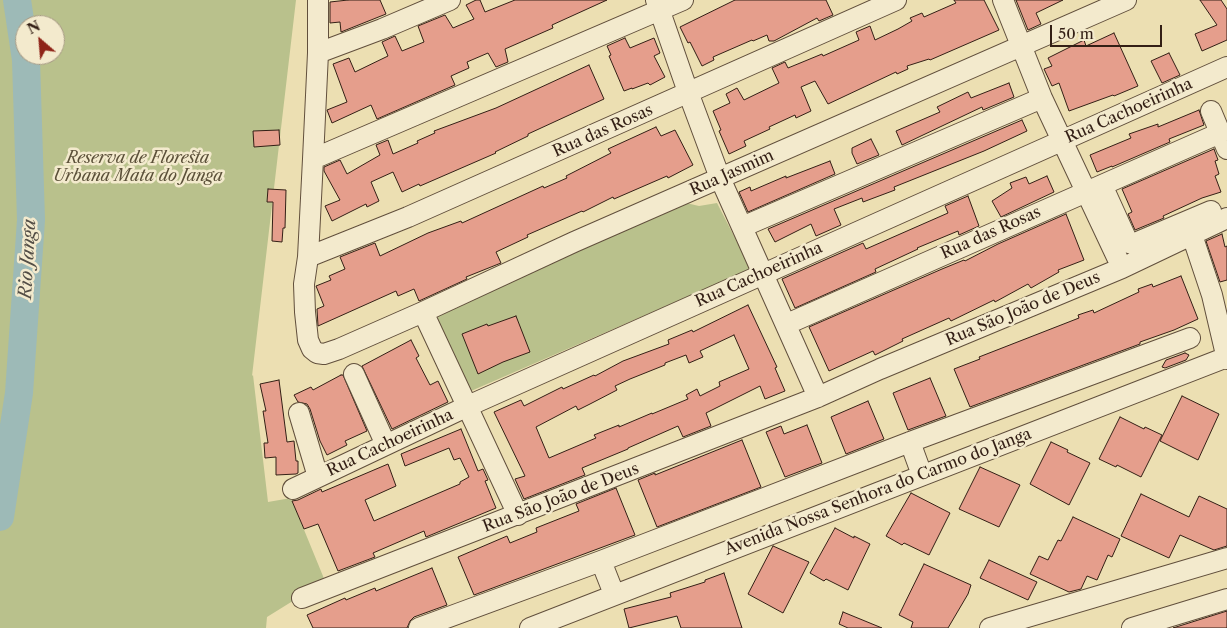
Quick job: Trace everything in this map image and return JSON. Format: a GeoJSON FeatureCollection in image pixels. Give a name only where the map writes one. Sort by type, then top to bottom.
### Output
{"type":"FeatureCollection","features":[{"type":"Feature","properties":{"kind":"street"},"geometry":{"type":"LineString","coordinates":[[308,257],[314,159],[318,0]]}},
{"type":"Feature","properties":{"kind":"street"},"geometry":{"type":"LineString","coordinates":[[318,53],[382,29],[450,0]]}},
{"type":"Feature","properties":{"kind":"street"},"geometry":{"type":"LineString","coordinates":[[314,159],[658,5],[683,0]]}},
{"type":"Feature","properties":{"kind":"street","name":"Rua das Rosas"},"geometry":{"type":"LineString","coordinates":[[308,257],[408,217],[896,0]]}},
{"type":"Feature","properties":{"kind":"street"},"geometry":{"type":"LineString","coordinates":[[1003,0],[1042,98],[1062,141],[1129,243],[1134,244],[1227,205]]}},
{"type":"Feature","properties":{"kind":"street","name":"Rua Jasmim"},"geometry":{"type":"LineString","coordinates":[[308,257],[304,284],[308,340],[317,353],[324,354],[423,312],[574,242],[1126,0]]}},
{"type":"Feature","properties":{"kind":"street"},"geometry":{"type":"LineString","coordinates":[[658,5],[720,178],[787,324],[818,397]]}},
{"type":"Feature","properties":{"kind":"street","name":"Rua Cachoeirinha"},"geometry":{"type":"LineString","coordinates":[[293,489],[468,406],[1227,66]]}},
{"type":"Feature","properties":{"kind":"street"},"geometry":{"type":"LineString","coordinates":[[742,227],[1042,98]]}},
{"type":"Feature","properties":{"kind":"street"},"geometry":{"type":"LineString","coordinates":[[1211,111],[1224,141]]}},
{"type":"Feature","properties":{"kind":"street","name":"Rua das Rosas"},"geometry":{"type":"LineString","coordinates":[[787,324],[1094,188],[1224,141]]}},
{"type":"Feature","properties":{"kind":"street"},"geometry":{"type":"LineString","coordinates":[[1094,188],[1122,268]]}},
{"type":"Feature","properties":{"kind":"street","name":"Rua São João de Deus"},"geometry":{"type":"LineString","coordinates":[[302,598],[818,397],[880,369],[1122,268],[1227,218]]}},
{"type":"Feature","properties":{"kind":"street"},"geometry":{"type":"LineString","coordinates":[[1192,235],[1219,292],[1227,358]]}},
{"type":"Feature","properties":{"kind":"street"},"geometry":{"type":"LineString","coordinates":[[423,312],[518,515]]}},
{"type":"Feature","properties":{"kind":"street"},"geometry":{"type":"LineString","coordinates":[[419,628],[1190,338]]}},
{"type":"Feature","properties":{"kind":"street","name":"Avenida Nossa Senhora do Carmo do Janga"},"geometry":{"type":"LineString","coordinates":[[530,628],[1227,358]]}},
{"type":"Feature","properties":{"kind":"street"},"geometry":{"type":"LineString","coordinates":[[354,374],[386,445]]}},
{"type":"Feature","properties":{"kind":"street"},"geometry":{"type":"LineString","coordinates":[[299,413],[318,477]]}},
{"type":"Feature","properties":{"kind":"street"},"geometry":{"type":"LineString","coordinates":[[910,442],[922,475]]}},
{"type":"Feature","properties":{"kind":"street"},"geometry":{"type":"LineString","coordinates":[[990,628],[1227,558]]}},
{"type":"Feature","properties":{"kind":"street"},"geometry":{"type":"LineString","coordinates":[[601,561],[614,594]]}},
{"type":"Feature","properties":{"kind":"street"},"geometry":{"type":"LineString","coordinates":[[1132,628],[1227,598]]}},
{"type":"Feature","properties":{"kind":"green space","name":"Reserva de Floresta Urbana Mata do Janga"},"geometry":{"type":"Polygon","coordinates":[[[0,0],[296,0],[252,376],[268,502],[291,498],[325,581],[267,617],[266,628],[0,628],[0,0]]]}},
{"type":"Feature","properties":{"kind":"green space"},"geometry":{"type":"Polygon","coordinates":[[[682,202],[699,206],[717,203],[751,269],[471,391],[432,315],[682,202]]]}},
{"type":"Feature","properties":{"kind":"building"},"geometry":{"type":"Polygon","coordinates":[[[380,0],[386,14],[341,32],[340,22],[330,23],[330,2],[380,0]]]}},
{"type":"Feature","properties":{"kind":"building"},"geometry":{"type":"Polygon","coordinates":[[[480,0],[485,12],[515,0],[607,0],[552,25],[553,28],[505,49],[508,62],[496,67],[488,53],[467,62],[469,68],[451,76],[455,85],[377,119],[371,105],[332,123],[327,110],[347,102],[333,64],[349,58],[355,72],[388,56],[382,42],[395,36],[402,51],[424,42],[418,26],[445,15],[453,28],[474,19],[466,5],[480,0]]]}},
{"type":"Feature","properties":{"kind":"building"},"geometry":{"type":"Polygon","coordinates":[[[735,0],[826,0],[833,15],[819,21],[817,18],[774,41],[769,41],[767,35],[752,40],[713,57],[714,60],[702,66],[680,27],[735,0]]]}},
{"type":"Feature","properties":{"kind":"building"},"geometry":{"type":"Polygon","coordinates":[[[954,0],[984,0],[999,30],[930,60],[907,66],[908,69],[897,74],[896,72],[828,104],[815,81],[801,87],[811,111],[796,118],[795,115],[769,127],[770,129],[744,141],[746,146],[729,154],[713,111],[730,103],[726,94],[737,88],[744,100],[779,83],[772,68],[785,62],[788,68],[822,54],[823,56],[859,40],[856,32],[870,26],[875,40],[912,21],[910,18],[922,13],[924,17],[956,3],[954,0]]]}},
{"type":"Feature","properties":{"kind":"building"},"geometry":{"type":"Polygon","coordinates":[[[1016,0],[1063,0],[1036,13],[1041,24],[1028,30],[1016,0]]]}},
{"type":"Feature","properties":{"kind":"building"},"geometry":{"type":"Polygon","coordinates":[[[1200,0],[1221,0],[1227,9],[1227,40],[1202,51],[1195,34],[1217,25],[1200,0]]]}},
{"type":"Feature","properties":{"kind":"building"},"geometry":{"type":"Polygon","coordinates":[[[1114,33],[1138,86],[1069,111],[1059,83],[1052,86],[1044,69],[1052,66],[1048,58],[1084,40],[1086,46],[1114,33]]]}},
{"type":"Feature","properties":{"kind":"building"},"geometry":{"type":"Polygon","coordinates":[[[625,38],[630,48],[654,38],[660,53],[654,56],[665,77],[650,85],[648,83],[624,91],[609,56],[611,55],[607,46],[625,38]]]}},
{"type":"Feature","properties":{"kind":"building"},"geometry":{"type":"Polygon","coordinates":[[[1169,53],[1180,75],[1162,83],[1151,61],[1169,53]]]}},
{"type":"Feature","properties":{"kind":"building"},"geometry":{"type":"Polygon","coordinates":[[[589,65],[604,99],[528,134],[528,136],[496,153],[420,186],[419,184],[402,192],[393,172],[371,182],[379,201],[367,207],[366,204],[332,221],[325,206],[340,200],[324,171],[324,167],[340,160],[347,174],[380,155],[376,145],[388,140],[393,154],[418,143],[417,141],[435,133],[434,131],[496,108],[589,65]]]}},
{"type":"Feature","properties":{"kind":"building"},"geometry":{"type":"Polygon","coordinates":[[[1009,83],[1014,97],[983,110],[982,107],[902,145],[896,131],[940,112],[937,107],[968,92],[971,98],[1009,83]]]}},
{"type":"Feature","properties":{"kind":"building"},"geometry":{"type":"Polygon","coordinates":[[[1199,110],[1204,125],[1169,139],[1170,142],[1097,172],[1090,155],[1131,138],[1129,134],[1158,124],[1158,127],[1199,110]]]}},
{"type":"Feature","properties":{"kind":"building"},"geometry":{"type":"Polygon","coordinates":[[[1022,120],[1027,131],[984,151],[894,187],[895,190],[863,202],[862,198],[834,209],[841,225],[816,236],[811,224],[775,242],[768,229],[1022,120]]]}},
{"type":"Feature","properties":{"kind":"building"},"geometry":{"type":"Polygon","coordinates":[[[656,127],[661,136],[675,130],[693,165],[668,178],[667,176],[614,199],[613,197],[583,212],[527,235],[528,237],[496,252],[501,263],[466,277],[467,279],[419,301],[414,289],[398,296],[396,291],[318,326],[317,309],[324,306],[316,286],[331,280],[329,276],[345,269],[340,257],[375,243],[380,256],[428,233],[461,221],[462,223],[543,186],[544,188],[567,178],[566,176],[611,153],[608,149],[656,127]]]}},
{"type":"Feature","properties":{"kind":"building"},"geometry":{"type":"Polygon","coordinates":[[[279,130],[280,145],[254,147],[253,131],[279,130]]]}},
{"type":"Feature","properties":{"kind":"building"},"geometry":{"type":"Polygon","coordinates":[[[871,139],[879,155],[857,164],[852,148],[871,139]]]}},
{"type":"Feature","properties":{"kind":"building"},"geometry":{"type":"Polygon","coordinates":[[[1214,149],[1218,160],[1215,161],[1219,174],[1215,176],[1221,192],[1202,198],[1163,216],[1164,218],[1135,230],[1128,214],[1132,212],[1122,189],[1214,149]]]}},
{"type":"Feature","properties":{"kind":"building"},"geometry":{"type":"Polygon","coordinates":[[[830,161],[835,174],[748,212],[739,192],[750,187],[751,191],[786,176],[786,178],[830,161]]]}},
{"type":"Feature","properties":{"kind":"building"},"geometry":{"type":"Polygon","coordinates":[[[1047,176],[1054,192],[1001,217],[992,201],[1012,188],[1010,183],[1026,177],[1029,184],[1047,176]]]}},
{"type":"Feature","properties":{"kind":"building"},"geometry":{"type":"Polygon","coordinates":[[[268,189],[286,190],[285,228],[283,228],[282,242],[272,241],[273,202],[267,202],[268,189]]]}},
{"type":"Feature","properties":{"kind":"building"},"geometry":{"type":"Polygon","coordinates":[[[968,196],[979,226],[959,235],[958,231],[917,248],[875,269],[876,272],[795,308],[782,279],[863,243],[866,249],[948,213],[945,206],[968,196]]]}},
{"type":"Feature","properties":{"kind":"building"},"geometry":{"type":"Polygon","coordinates":[[[1066,214],[1084,260],[1058,270],[1059,272],[1031,288],[1028,284],[995,302],[994,300],[951,321],[949,318],[902,339],[903,341],[875,355],[873,351],[829,371],[809,327],[942,269],[965,261],[1066,214]]]}},
{"type":"Feature","properties":{"kind":"building"},"geometry":{"type":"Polygon","coordinates":[[[1222,234],[1225,247],[1227,246],[1227,280],[1220,282],[1206,241],[1222,234]]]}},
{"type":"Feature","properties":{"kind":"building"},"geometry":{"type":"Polygon","coordinates":[[[1181,276],[1198,319],[1140,342],[1140,344],[970,407],[954,369],[980,359],[979,357],[1079,318],[1078,315],[1093,310],[1094,313],[1139,292],[1138,289],[1152,284],[1153,287],[1181,276]]]}},
{"type":"Feature","properties":{"kind":"building"},"geometry":{"type":"Polygon","coordinates":[[[748,305],[777,367],[775,368],[785,391],[765,399],[760,386],[706,413],[711,426],[683,437],[678,426],[582,468],[585,475],[524,499],[515,479],[525,476],[494,412],[521,400],[524,406],[562,387],[563,389],[595,376],[623,361],[669,344],[668,340],[692,330],[693,332],[748,305]],[[734,335],[700,351],[703,357],[689,363],[686,355],[665,363],[665,365],[615,386],[617,390],[578,410],[576,406],[536,427],[549,458],[596,438],[594,435],[688,399],[686,395],[697,389],[700,396],[720,386],[719,382],[749,369],[734,335]]]}},
{"type":"Feature","properties":{"kind":"building"},"geometry":{"type":"Polygon","coordinates":[[[516,316],[530,352],[478,374],[462,334],[487,324],[488,326],[516,316]]]}},
{"type":"Feature","properties":{"kind":"building"},"geometry":{"type":"Polygon","coordinates":[[[411,340],[419,356],[416,358],[430,385],[438,381],[448,402],[392,429],[362,366],[411,340]]]}},
{"type":"Feature","properties":{"kind":"building"},"geometry":{"type":"Polygon","coordinates":[[[1185,353],[1189,355],[1186,360],[1165,368],[1162,367],[1166,360],[1185,353]]]}},
{"type":"Feature","properties":{"kind":"building"},"geometry":{"type":"Polygon","coordinates":[[[343,375],[367,431],[345,441],[347,445],[327,455],[320,441],[310,409],[307,404],[298,402],[294,395],[311,387],[313,390],[343,375]]]}},
{"type":"Feature","properties":{"kind":"building"},"geometry":{"type":"Polygon","coordinates":[[[930,378],[946,416],[908,430],[893,393],[930,378]]]}},
{"type":"Feature","properties":{"kind":"building"},"geometry":{"type":"Polygon","coordinates":[[[279,380],[287,442],[294,441],[296,461],[298,461],[298,473],[296,474],[276,475],[276,457],[265,458],[264,443],[268,443],[263,411],[266,411],[260,384],[279,380]]]}},
{"type":"Feature","properties":{"kind":"building"},"geometry":{"type":"Polygon","coordinates":[[[1182,396],[1219,414],[1198,460],[1160,441],[1182,396]]]}},
{"type":"Feature","properties":{"kind":"building"},"geometry":{"type":"Polygon","coordinates":[[[868,401],[884,439],[846,454],[831,417],[868,401]]]}},
{"type":"Feature","properties":{"kind":"building"},"geometry":{"type":"Polygon","coordinates":[[[1120,417],[1144,429],[1145,427],[1162,435],[1141,477],[1117,465],[1116,467],[1099,459],[1120,417]]]}},
{"type":"Feature","properties":{"kind":"building"},"geometry":{"type":"Polygon","coordinates":[[[807,425],[822,463],[785,477],[766,432],[781,426],[784,434],[807,425]]]}},
{"type":"Feature","properties":{"kind":"building"},"geometry":{"type":"Polygon","coordinates":[[[461,429],[478,471],[483,469],[488,480],[485,481],[496,508],[426,537],[424,531],[373,553],[375,557],[338,571],[318,524],[304,529],[292,501],[321,489],[322,492],[388,464],[396,486],[365,500],[374,521],[460,484],[460,482],[469,477],[460,458],[454,460],[449,448],[405,466],[401,454],[461,429]]]}},
{"type":"Feature","properties":{"kind":"building"},"geometry":{"type":"Polygon","coordinates":[[[742,440],[761,487],[657,527],[638,480],[742,440]]]}},
{"type":"Feature","properties":{"kind":"building"},"geometry":{"type":"Polygon","coordinates":[[[1051,442],[1090,463],[1069,505],[1030,484],[1051,442]]]}},
{"type":"Feature","properties":{"kind":"building"},"geometry":{"type":"Polygon","coordinates":[[[980,467],[1020,485],[999,527],[959,509],[980,467]]]}},
{"type":"Feature","properties":{"kind":"building"},"geometry":{"type":"Polygon","coordinates":[[[616,488],[635,535],[474,595],[458,557],[507,536],[510,543],[537,532],[536,528],[579,511],[576,504],[616,488]]]}},
{"type":"Feature","properties":{"kind":"building"},"geometry":{"type":"Polygon","coordinates":[[[911,493],[950,513],[929,555],[904,543],[902,545],[886,536],[911,493]]]}},
{"type":"Feature","properties":{"kind":"building"},"geometry":{"type":"Polygon","coordinates":[[[1141,494],[1189,517],[1199,496],[1227,509],[1227,546],[1214,550],[1180,535],[1169,558],[1121,536],[1141,494]]]}},
{"type":"Feature","properties":{"kind":"building"},"geometry":{"type":"Polygon","coordinates":[[[1073,517],[1120,539],[1112,557],[1108,555],[1097,580],[1087,576],[1081,589],[1069,592],[1030,574],[1039,556],[1048,560],[1058,540],[1061,541],[1073,517]]]}},
{"type":"Feature","properties":{"kind":"building"},"geometry":{"type":"Polygon","coordinates":[[[835,528],[870,544],[848,590],[826,579],[824,581],[810,573],[835,528]]]}},
{"type":"Feature","properties":{"kind":"building"},"geometry":{"type":"Polygon","coordinates":[[[773,546],[809,562],[783,613],[748,594],[773,546]]]}},
{"type":"Feature","properties":{"kind":"building"},"geometry":{"type":"Polygon","coordinates":[[[989,560],[1037,582],[1028,600],[980,578],[989,560]]]}},
{"type":"Feature","properties":{"kind":"building"},"geometry":{"type":"Polygon","coordinates":[[[924,564],[971,585],[968,594],[948,628],[911,628],[913,622],[899,615],[924,564]]]}},
{"type":"Feature","properties":{"kind":"building"},"geometry":{"type":"Polygon","coordinates":[[[432,568],[447,605],[414,617],[407,628],[313,628],[307,615],[345,598],[346,600],[375,588],[376,591],[432,568]]]}},
{"type":"Feature","properties":{"kind":"building"},"geometry":{"type":"Polygon","coordinates":[[[724,573],[742,628],[681,628],[677,616],[629,628],[624,609],[671,597],[670,593],[705,582],[705,580],[724,573]]]}},
{"type":"Feature","properties":{"kind":"building"},"geometry":{"type":"Polygon","coordinates":[[[1227,611],[1227,628],[1173,628],[1227,611]]]}},
{"type":"Feature","properties":{"kind":"building"},"geometry":{"type":"Polygon","coordinates":[[[843,612],[882,628],[848,628],[839,624],[843,612]]]}},
{"type":"Feature","properties":{"kind":"waterway","name":"Rio Janga"},"geometry":{"type":"LineString","coordinates":[[0,517],[19,393],[31,220],[26,60],[17,0]]}}]}
